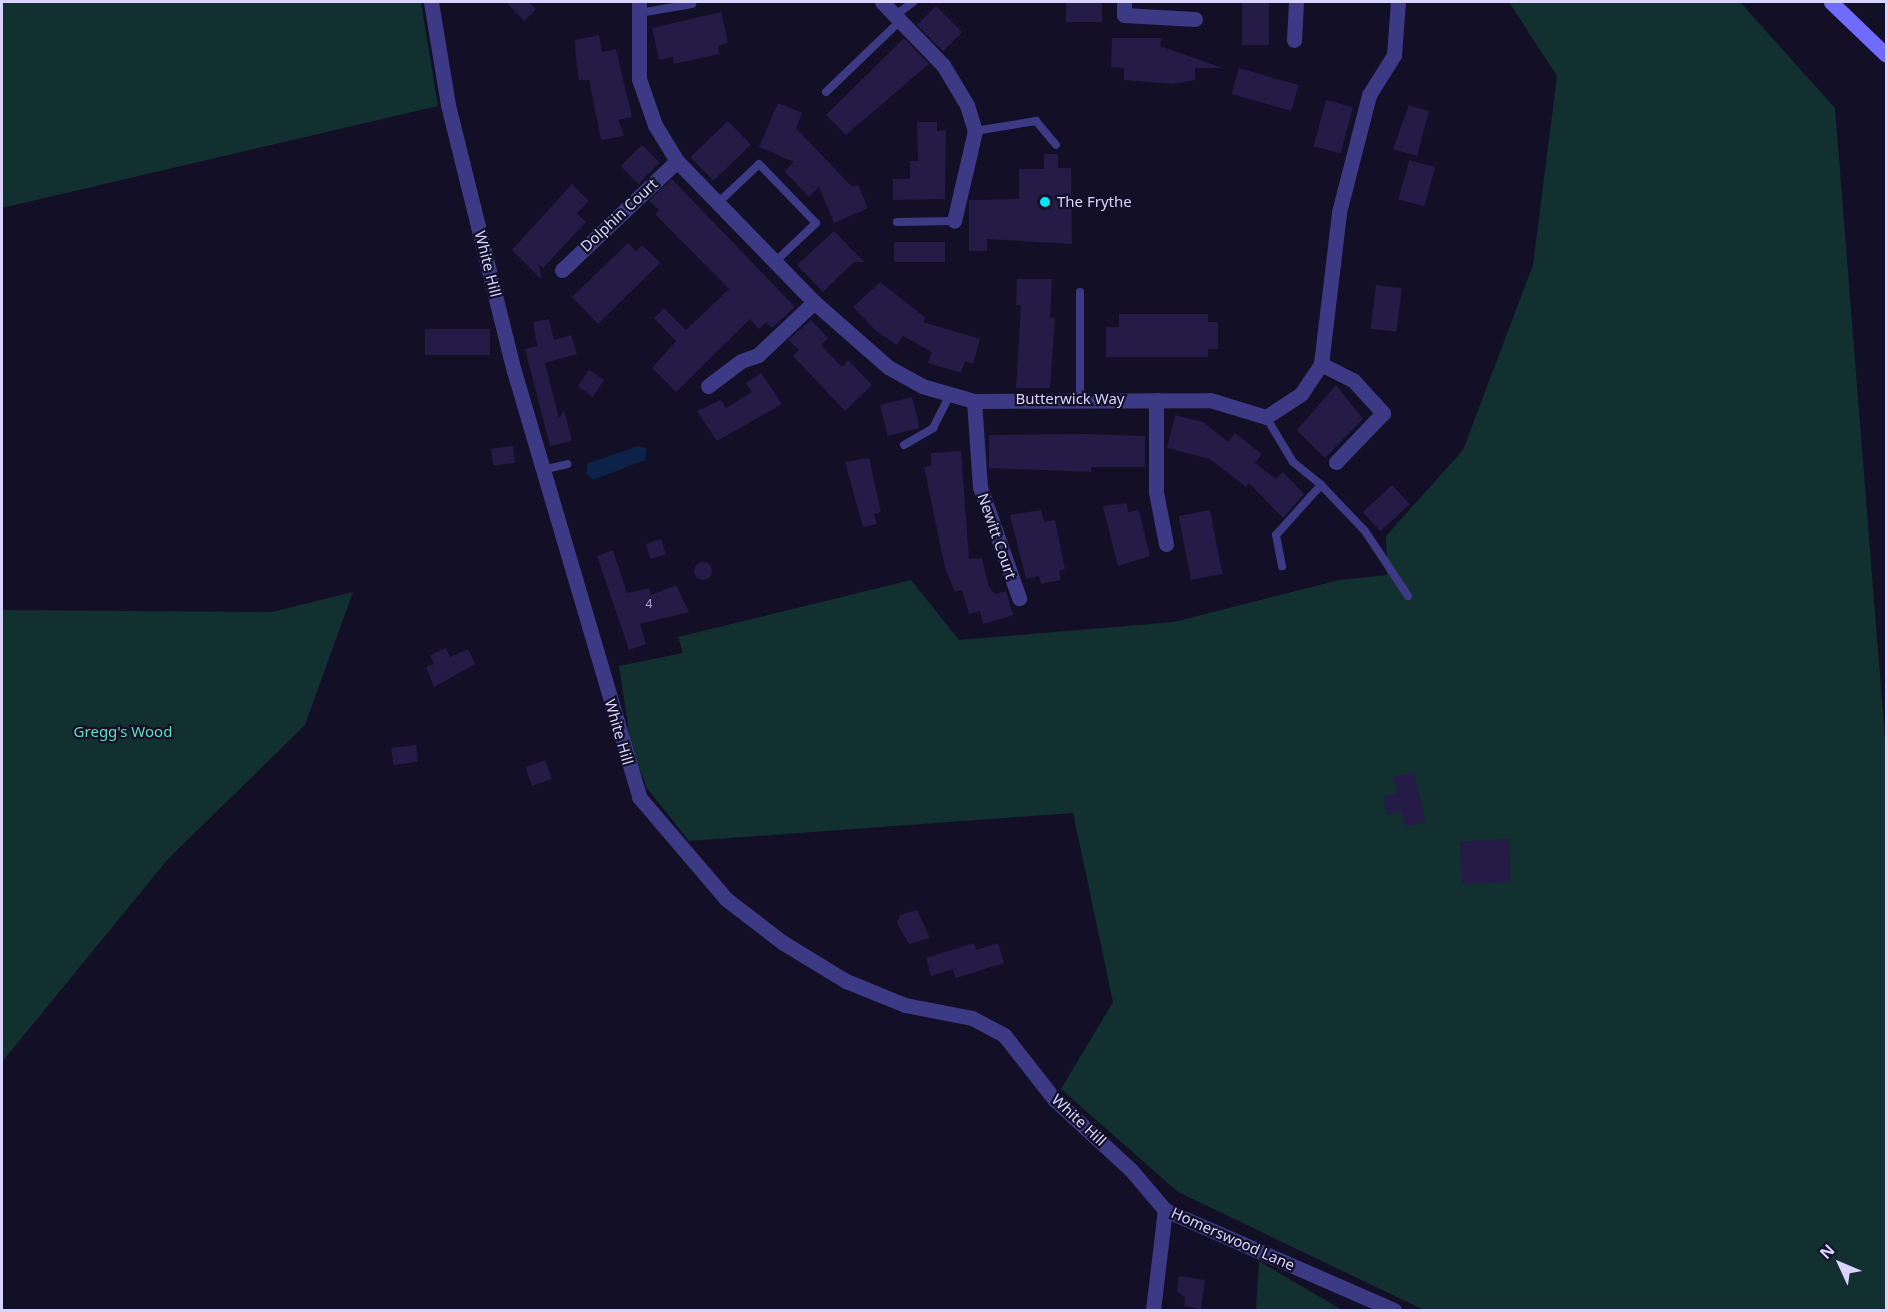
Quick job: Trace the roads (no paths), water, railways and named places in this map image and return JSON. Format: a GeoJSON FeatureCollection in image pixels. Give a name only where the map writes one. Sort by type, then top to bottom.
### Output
{"type":"FeatureCollection","features":[{"type":"Feature","properties":{"kind":"main road"},"geometry":{"type":"LineString","coordinates":[[1831,2],[1887,56]]}},
{"type":"Feature","properties":{"kind":"street","name":"White Hill"},"geometry":{"type":"LineString","coordinates":[[431,2],[448,105],[542,470],[639,797],[689,860],[754,922],[846,981],[905,1005],[972,1018],[1004,1035],[1054,1100],[1131,1170],[1165,1210]]}},
{"type":"Feature","properties":{"kind":"street"},"geometry":{"type":"LineString","coordinates":[[882,2],[956,83],[975,131],[954,221]]}},
{"type":"Feature","properties":{"kind":"street"},"geometry":{"type":"LineString","coordinates":[[1124,2],[1124,15],[1195,19]]}},
{"type":"Feature","properties":{"kind":"street"},"geometry":{"type":"LineString","coordinates":[[1294,40],[1296,2]]}},
{"type":"Feature","properties":{"kind":"street"},"geometry":{"type":"LineString","coordinates":[[1266,417],[1293,402],[1321,364],[1339,212],[1369,95],[1394,55],[1398,2]]}},
{"type":"Feature","properties":{"kind":"street","name":"Butterwick Way"},"geometry":{"type":"LineString","coordinates":[[639,7],[639,79],[655,125],[677,161],[814,302],[888,367],[949,396],[974,401],[1080,397],[1210,400],[1266,417]]}},
{"type":"Feature","properties":{"kind":"street","name":"Dolphin Court"},"geometry":{"type":"LineString","coordinates":[[562,270],[677,161]]}},
{"type":"Feature","properties":{"kind":"street"},"geometry":{"type":"LineString","coordinates":[[708,386],[741,361],[758,356],[814,302]]}},
{"type":"Feature","properties":{"kind":"street"},"geometry":{"type":"LineString","coordinates":[[1321,364],[1353,380],[1383,413],[1336,462]]}},
{"type":"Feature","properties":{"kind":"street"},"geometry":{"type":"LineString","coordinates":[[1156,400],[1156,492],[1166,544]]}},
{"type":"Feature","properties":{"kind":"street","name":"Newitt Court"},"geometry":{"type":"LineString","coordinates":[[974,401],[980,487],[1019,598]]}},
{"type":"Feature","properties":{"kind":"street","name":"Homerswood Lane"},"geometry":{"type":"LineString","coordinates":[[1153,1311],[1165,1210],[1394,1311]]}},
{"type":"Feature","properties":{"kind":"lane"},"geometry":{"type":"LineString","coordinates":[[826,92],[913,2]]}},
{"type":"Feature","properties":{"kind":"lane"},"geometry":{"type":"LineString","coordinates":[[639,7],[693,4]]}},
{"type":"Feature","properties":{"kind":"lane"},"geometry":{"type":"LineString","coordinates":[[975,131],[1036,121],[1056,146]]}},
{"type":"Feature","properties":{"kind":"lane"},"geometry":{"type":"LineString","coordinates":[[718,202],[759,164],[816,223],[776,261]]}},
{"type":"Feature","properties":{"kind":"lane"},"geometry":{"type":"LineString","coordinates":[[897,222],[954,221]]}},
{"type":"Feature","properties":{"kind":"lane"},"geometry":{"type":"LineString","coordinates":[[1080,292],[1080,397]]}},
{"type":"Feature","properties":{"kind":"lane"},"geometry":{"type":"LineString","coordinates":[[904,445],[933,429],[949,396]]}},
{"type":"Feature","properties":{"kind":"lane"},"geometry":{"type":"LineString","coordinates":[[1266,417],[1280,447],[1365,531],[1408,596]]}},
{"type":"Feature","properties":{"kind":"lane"},"geometry":{"type":"LineString","coordinates":[[542,470],[567,464]]}},
{"type":"Feature","properties":{"kind":"lane"},"geometry":{"type":"LineString","coordinates":[[1282,566],[1276,535],[1321,485]]}},
{"type":"Feature","properties":{"kind":"water"},"geometry":{"type":"Polygon","coordinates":[[[638,446],[646,448],[645,460],[593,480],[586,474],[588,463],[638,446]]]}},
{"type":"Feature","properties":{"kind":"place","name":"The Frythe"},"geometry":{"type":"Point","coordinates":[1045,202]}},
{"type":"Feature","properties":{"kind":"park label","name":"Gregg's Wood"},"geometry":{"type":"Point","coordinates":[123,732]}}]}
